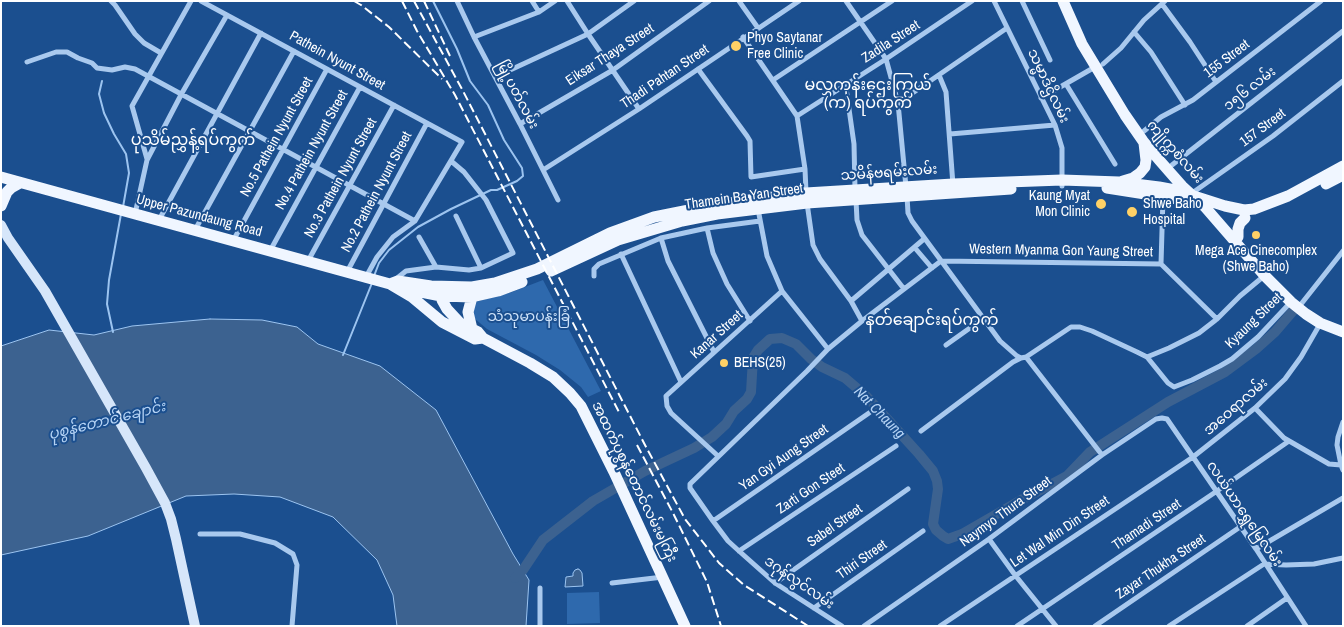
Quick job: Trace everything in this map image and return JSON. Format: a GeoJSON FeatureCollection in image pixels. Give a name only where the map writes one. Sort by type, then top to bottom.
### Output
{"type":"FeatureCollection","features":[{"type":"Feature","properties":{"kind":"main road","name":"ကျိုက္ကစံလမ်း"},"geometry":{"type":"LineString","coordinates":[[1063,1],[1082,44],[1099,65]]}},
{"type":"Feature","properties":{"kind":"main road","name":"ကျိုက္ကစံလမ်း"},"geometry":{"type":"LineString","coordinates":[[1070,1],[1125,116],[1172,165],[1193,193]]}},
{"type":"Feature","properties":{"kind":"main road","name":"ကျိုက္ကစံလမ်း"},"geometry":{"type":"LineString","coordinates":[[1144,136],[1172,176],[1208,205],[1238,237],[1266,273]]}},
{"type":"Feature","properties":{"kind":"main road"},"geometry":{"type":"LineString","coordinates":[[1119,182],[1133,178],[1145,167],[1144,136]]}},
{"type":"Feature","properties":{"kind":"main road"},"geometry":{"type":"LineString","coordinates":[[1062,183],[1107,188],[1244,210],[1254,209],[1288,196],[1343,166]]}},
{"type":"Feature","properties":{"kind":"main road"},"geometry":{"type":"LineString","coordinates":[[1238,237],[1240,223],[1245,218],[1258,215],[1301,198],[1343,175]]}},
{"type":"Feature","properties":{"kind":"main road","name":"Upper Pazundaung Road"},"geometry":{"type":"LineString","coordinates":[[1,177],[394,286]]}},
{"type":"Feature","properties":{"kind":"main road","name":"သမိန်ဗရမ်းလမ်း"},"geometry":{"type":"LineString","coordinates":[[436,290],[496,287],[539,273],[610,233],[654,217],[756,199],[807,198],[953,188],[1119,182],[1193,193]]}},
{"type":"Feature","properties":{"kind":"main road"},"geometry":{"type":"LineString","coordinates":[[1,206],[7,192],[20,183]]}},
{"type":"Feature","properties":{"kind":"main road","name":"Thamein Ba Yan Street"},"geometry":{"type":"LineString","coordinates":[[560,262],[618,240],[682,221],[807,198]]}},
{"type":"Feature","properties":{"kind":"main road","name":"ကျိုက္ကစံလမ်း"},"geometry":{"type":"LineString","coordinates":[[1208,205],[1266,273],[1296,303],[1321,321],[1343,332]]}},
{"type":"Feature","properties":{"kind":"main road"},"geometry":{"type":"LineString","coordinates":[[1208,205],[1245,218]]}},
{"type":"Feature","properties":{"kind":"main road"},"geometry":{"type":"LineString","coordinates":[[394,286],[436,290],[472,297],[496,287]]}},
{"type":"Feature","properties":{"kind":"main road"},"geometry":{"type":"LineString","coordinates":[[394,286],[412,297],[442,322],[454,328]]}},
{"type":"Feature","properties":{"kind":"main road","name":"အထက်ပုစွန်တောင်လမ်းမကြီး"},"geometry":{"type":"LineString","coordinates":[[436,290],[442,314],[454,328],[475,339],[483,338]]}},
{"type":"Feature","properties":{"kind":"main road","name":"အထက်ပုစွန်တောင်လမ်းမကြီး"},"geometry":{"type":"LineString","coordinates":[[436,290],[453,316],[460,323],[478,332],[483,338],[530,362],[553,378],[581,406],[614,472],[685,626]]}},
{"type":"Feature","properties":{"kind":"main road"},"geometry":{"type":"LineString","coordinates":[[472,297],[468,312],[472,329]]}},
{"type":"Feature","properties":{"kind":"main road","name":"ကျိုက္ကစံလမ်း"},"geometry":{"type":"LineString","coordinates":[[1321,321],[1343,328]]}},
{"type":"Feature","properties":{"kind":"street"},"geometry":{"type":"LineString","coordinates":[[111,1],[135,34],[144,43],[161,52]]}},
{"type":"Feature","properties":{"kind":"street"},"geometry":{"type":"LineString","coordinates":[[147,160],[132,106],[191,1]]}},
{"type":"Feature","properties":{"kind":"street","name":"Pathein Nyunt Street"},"geometry":{"type":"LineString","coordinates":[[201,1],[462,142],[451,160]]}},
{"type":"Feature","properties":{"kind":"street","name":"မြို့ပတ်လမ်း"},"geometry":{"type":"LineString","coordinates":[[457,1],[558,200]]}},
{"type":"Feature","properties":{"kind":"street"},"geometry":{"type":"LineString","coordinates":[[532,1],[539,12]]}},
{"type":"Feature","properties":{"kind":"street"},"geometry":{"type":"LineString","coordinates":[[474,37],[539,12],[556,1]]}},
{"type":"Feature","properties":{"kind":"street"},"geometry":{"type":"LineString","coordinates":[[567,1],[639,109]]}},
{"type":"Feature","properties":{"kind":"street"},"geometry":{"type":"LineString","coordinates":[[495,77],[588,34],[634,1]]}},
{"type":"Feature","properties":{"kind":"street","name":"Eiksar Thaya Street"},"geometry":{"type":"LineString","coordinates":[[520,124],[613,70],[709,1]]}},
{"type":"Feature","properties":{"kind":"street"},"geometry":{"type":"LineString","coordinates":[[739,1],[758,28]]}},
{"type":"Feature","properties":{"kind":"street","name":"Thadi Pahtan Street"},"geometry":{"type":"LineString","coordinates":[[543,170],[639,109],[799,1]]}},
{"type":"Feature","properties":{"kind":"street"},"geometry":{"type":"LineString","coordinates":[[846,1],[886,59],[898,103],[908,213],[912,221],[1000,341],[1011,352],[1024,358],[1100,454]]}},
{"type":"Feature","properties":{"kind":"street"},"geometry":{"type":"LineString","coordinates":[[773,80],[892,1]]}},
{"type":"Feature","properties":{"kind":"street","name":"Zadila Street"},"geometry":{"type":"LineString","coordinates":[[797,116],[972,1]]}},
{"type":"Feature","properties":{"kind":"street","name":"သမ္မာဒိဌိလမ်း"},"geometry":{"type":"LineString","coordinates":[[994,1],[1055,125],[1062,148],[1062,183]]}},
{"type":"Feature","properties":{"kind":"street"},"geometry":{"type":"LineString","coordinates":[[1022,1],[1050,60]]}},
{"type":"Feature","properties":{"kind":"street","name":"155 Street"},"geometry":{"type":"LineString","coordinates":[[1144,136],[1161,117],[1193,100],[1321,1]]}},
{"type":"Feature","properties":{"kind":"street"},"geometry":{"type":"LineString","coordinates":[[1042,98],[1099,65],[1121,48],[1144,20],[1163,2],[1216,82]]}},
{"type":"Feature","properties":{"kind":"street"},"geometry":{"type":"LineString","coordinates":[[135,214],[147,160],[227,15]]}},
{"type":"Feature","properties":{"kind":"street"},"geometry":{"type":"LineString","coordinates":[[898,103],[1007,28]]}},
{"type":"Feature","properties":{"kind":"street","name":"၁၅၆ လမ်း"},"geometry":{"type":"LineString","coordinates":[[1172,165],[1343,31]]}},
{"type":"Feature","properties":{"kind":"street"},"geometry":{"type":"LineString","coordinates":[[1134,32],[1151,52],[1185,104]]}},
{"type":"Feature","properties":{"kind":"street"},"geometry":{"type":"LineString","coordinates":[[158,220],[261,33]]}},
{"type":"Feature","properties":{"kind":"street"},"geometry":{"type":"LineString","coordinates":[[744,37],[797,116],[813,245],[820,259],[851,301],[862,320]]}},
{"type":"Feature","properties":{"kind":"street"},"geometry":{"type":"LineString","coordinates":[[195,231],[294,51]]}},
{"type":"Feature","properties":{"kind":"street"},"geometry":{"type":"LineString","coordinates":[[27,62],[56,52],[67,52],[92,63],[97,68],[112,70],[125,67],[135,69],[415,221]]}},
{"type":"Feature","properties":{"kind":"street","name":"No.5 Pathein Nyunt Street"},"geometry":{"type":"LineString","coordinates":[[233,242],[327,69]]}},
{"type":"Feature","properties":{"kind":"street"},"geometry":{"type":"LineString","coordinates":[[698,69],[750,141],[752,177],[805,169]]}},
{"type":"Feature","properties":{"kind":"street"},"geometry":{"type":"LineString","coordinates":[[939,75],[946,92],[953,188]]}},
{"type":"Feature","properties":{"kind":"street","name":"157 Street"},"geometry":{"type":"LineString","coordinates":[[1193,193],[1273,136],[1343,81]]}},
{"type":"Feature","properties":{"kind":"street"},"geometry":{"type":"LineString","coordinates":[[1066,84],[1115,164]]}},
{"type":"Feature","properties":{"kind":"street"},"geometry":{"type":"LineString","coordinates":[[844,86],[846,88],[854,144],[856,220],[862,235],[904,289]]}},
{"type":"Feature","properties":{"kind":"street","name":"No.4 Pathein Nyunt Street"},"geometry":{"type":"LineString","coordinates":[[270,251],[360,87]]}},
{"type":"Feature","properties":{"kind":"street","name":"No.3 Pathein Nyunt Street"},"geometry":{"type":"LineString","coordinates":[[308,261],[394,105]]}},
{"type":"Feature","properties":{"kind":"street","name":"No.2 Pathein Nyunt Street"},"geometry":{"type":"LineString","coordinates":[[347,272],[427,123]]}},
{"type":"Feature","properties":{"kind":"street"},"geometry":{"type":"LineString","coordinates":[[950,134],[1055,125]]}},
{"type":"Feature","properties":{"kind":"street"},"geometry":{"type":"LineString","coordinates":[[366,277],[377,257],[393,237],[415,221],[451,160],[464,172],[486,200],[513,253],[481,268],[469,270],[436,267],[406,271],[394,286]]}},
{"type":"Feature","properties":{"kind":"street"},"geometry":{"type":"LineString","coordinates":[[1161,264],[1163,197]]}},
{"type":"Feature","properties":{"kind":"street"},"geometry":{"type":"LineString","coordinates":[[758,208],[767,256],[782,291],[828,349]]}},
{"type":"Feature","properties":{"kind":"street"},"geometry":{"type":"LineString","coordinates":[[456,216],[481,268]]}},
{"type":"Feature","properties":{"kind":"street"},"geometry":{"type":"LineString","coordinates":[[594,276],[594,269],[599,264],[661,238],[707,228],[760,221]]}},
{"type":"Feature","properties":{"kind":"street"},"geometry":{"type":"LineString","coordinates":[[1,225],[50,299],[156,486],[171,519],[195,626]]}},
{"type":"Feature","properties":{"kind":"street"},"geometry":{"type":"LineString","coordinates":[[707,228],[712,253],[727,284],[750,321]]}},
{"type":"Feature","properties":{"kind":"street"},"geometry":{"type":"LineString","coordinates":[[419,237],[436,267]]}},
{"type":"Feature","properties":{"kind":"street"},"geometry":{"type":"LineString","coordinates":[[661,238],[668,261],[714,352]]}},
{"type":"Feature","properties":{"kind":"street"},"geometry":{"type":"LineString","coordinates":[[851,301],[924,239]]}},
{"type":"Feature","properties":{"kind":"street"},"geometry":{"type":"LineString","coordinates":[[915,248],[932,268]]}},
{"type":"Feature","properties":{"kind":"street","name":"Kyaung Street"},"geometry":{"type":"LineString","coordinates":[[1147,357],[1171,386],[1176,386],[1220,366],[1232,359],[1296,303],[1343,251]]}},
{"type":"Feature","properties":{"kind":"street"},"geometry":{"type":"LineString","coordinates":[[621,254],[681,382]]}},
{"type":"Feature","properties":{"kind":"street"},"geometry":{"type":"LineString","coordinates":[[718,456],[828,349],[862,320],[941,261]]}},
{"type":"Feature","properties":{"kind":"street","name":"Western Myanma Gon Yaung Street"},"geometry":{"type":"LineString","coordinates":[[941,261],[1161,264],[1218,319]]}},
{"type":"Feature","properties":{"kind":"street"},"geometry":{"type":"LineString","coordinates":[[921,431],[1013,362],[1024,358],[1071,327],[1080,327],[1092,331],[1147,357],[1199,333],[1218,319],[1266,273]]}},
{"type":"Feature","properties":{"kind":"street","name":"Kanar Street"},"geometry":{"type":"LineString","coordinates":[[718,456],[671,413],[667,406],[666,396],[782,291]]}},
{"type":"Feature","properties":{"kind":"street"},"geometry":{"type":"LineString","coordinates":[[946,345],[984,318]]}},
{"type":"Feature","properties":{"kind":"street","name":"အဝေရာလမ်း"},"geometry":{"type":"LineString","coordinates":[[1192,457],[1255,408],[1285,379],[1321,321]]}},
{"type":"Feature","properties":{"kind":"street"},"geometry":{"type":"LineString","coordinates":[[1255,408],[1284,438],[1329,464],[1342,468],[1338,437],[1343,422]]}},
{"type":"Feature","properties":{"kind":"street","name":"Yan Gyi Aung Street"},"geometry":{"type":"LineString","coordinates":[[713,521],[869,413]]}},
{"type":"Feature","properties":{"kind":"street","name":"လယ်ယာရွှေမြေလမ်း"},"geometry":{"type":"LineString","coordinates":[[1162,418],[1167,419],[1306,626]]}},
{"type":"Feature","properties":{"kind":"street","name":"Naymyo Thura Street"},"geometry":{"type":"LineString","coordinates":[[864,626],[989,539],[1100,454],[1156,419],[1162,418]]}},
{"type":"Feature","properties":{"kind":"street","name":"Thamadi Street"},"geometry":{"type":"LineString","coordinates":[[1017,626],[1217,492],[1289,441]]}},
{"type":"Feature","properties":{"kind":"street","name":"Zarti Gon Steet"},"geometry":{"type":"LineString","coordinates":[[739,551],[896,446]]}},
{"type":"Feature","properties":{"kind":"street","name":"ဒဂုန်လွင်လမ်း"},"geometry":{"type":"LineString","coordinates":[[718,456],[689,486],[713,521],[728,541],[775,583],[842,626]]}},
{"type":"Feature","properties":{"kind":"street","name":"Let Wal Min Din Street"},"geometry":{"type":"LineString","coordinates":[[940,626],[1192,457]]}},
{"type":"Feature","properties":{"kind":"street","name":"Sabel Street"},"geometry":{"type":"LineString","coordinates":[[775,583],[908,488]]}},
{"type":"Feature","properties":{"kind":"street"},"geometry":{"type":"LineString","coordinates":[[1256,550],[1343,498]]}},
{"type":"Feature","properties":{"kind":"street","name":"Zayar Thukha Street"},"geometry":{"type":"LineString","coordinates":[[1095,626],[1240,527]]}},
{"type":"Feature","properties":{"kind":"street","name":"Thiri Street"},"geometry":{"type":"LineString","coordinates":[[814,608],[923,531]]}},
{"type":"Feature","properties":{"kind":"street"},"geometry":{"type":"LineString","coordinates":[[200,534],[240,534],[275,543],[293,554],[297,566],[292,626]]}},
{"type":"Feature","properties":{"kind":"street"},"geometry":{"type":"LineString","coordinates":[[989,539],[1056,626]]}},
{"type":"Feature","properties":{"kind":"street"},"geometry":{"type":"LineString","coordinates":[[1169,626],[1264,564],[1314,564],[1343,558]]}},
{"type":"Feature","properties":{"kind":"street"},"geometry":{"type":"LineString","coordinates":[[612,583],[663,577]]}},
{"type":"Feature","properties":{"kind":"street"},"geometry":{"type":"LineString","coordinates":[[540,588],[540,626]]}},
{"type":"Feature","properties":{"kind":"street"},"geometry":{"type":"LineString","coordinates":[[1247,626],[1288,598]]}},
{"type":"Feature","properties":{"kind":"green space","name":"သံသုမာပန်းခြံ"},"geometry":{"type":"Polygon","coordinates":[[[543,280],[601,391],[588,397],[581,387],[560,370],[487,329],[474,318],[472,307],[475,302],[512,292],[543,280]]]}},
{"type":"Feature","properties":{"kind":"green space"},"geometry":{"type":"Polygon","coordinates":[[[599,592],[600,623],[567,624],[567,593],[599,592]]]}},
{"type":"Feature","properties":{"kind":"water","name":"ပုစွန်တောင် ချောင်း"},"geometry":{"type":"Polygon","coordinates":[[[210,319],[262,320],[297,327],[318,344],[380,366],[436,410],[513,554],[529,580],[526,626],[397,626],[393,595],[377,560],[333,517],[280,497],[234,494],[186,496],[88,536],[1,555],[1,346],[49,330],[94,335],[132,326],[210,319]]]}},
{"type":"Feature","properties":{"kind":"water"},"geometry":{"type":"Polygon","coordinates":[[[578,569],[582,573],[583,586],[565,587],[566,577],[573,576],[575,570],[578,569]]]}},
{"type":"Feature","properties":{"kind":"waterway"},"geometry":{"type":"LineString","coordinates":[[374,276],[379,263],[389,250],[418,227],[491,190],[497,190],[517,181],[523,176],[522,168],[504,140],[488,105],[470,81],[457,49],[433,1]]}},
{"type":"Feature","properties":{"kind":"waterway"},"geometry":{"type":"LineString","coordinates":[[102,81],[99,94],[104,113],[126,154],[129,173],[123,207]]}},
{"type":"Feature","properties":{"kind":"waterway"},"geometry":{"type":"LineString","coordinates":[[113,332],[107,304],[109,280],[121,214]]}},
{"type":"Feature","properties":{"kind":"waterway"},"geometry":{"type":"LineString","coordinates":[[343,355],[372,283]]}},
{"type":"Feature","properties":{"kind":"waterway","name":"Nat Chaung"},"geometry":{"type":"LineString","coordinates":[[515,578],[523,570],[543,540],[593,501],[645,471],[694,448],[712,437],[726,424],[734,411],[747,399],[751,392],[753,358],[758,350],[770,339],[782,338],[796,344],[822,367],[845,378],[865,395],[919,454],[933,471],[937,481],[938,489],[933,524],[936,530],[948,539],[962,534],[1067,476],[1090,452],[1168,402],[1225,372],[1275,332],[1293,311]]}},
{"type":"Feature","properties":{"kind":"railway"},"geometry":{"type":"LineString","coordinates":[[354,1],[389,27],[442,79]]}},
{"type":"Feature","properties":{"kind":"railway"},"geometry":{"type":"LineString","coordinates":[[402,1],[417,31],[455,95],[620,414]]}},
{"type":"Feature","properties":{"kind":"railway"},"geometry":{"type":"LineString","coordinates":[[414,1],[463,91],[685,519],[719,563],[744,585],[808,626]]}},
{"type":"Feature","properties":{"kind":"railway"},"geometry":{"type":"LineString","coordinates":[[424,1],[450,56]]}},
{"type":"Feature","properties":{"kind":"railway"},"geometry":{"type":"LineString","coordinates":[[637,445],[707,582],[721,626]]}},
{"type":"Feature","properties":{"kind":"place","name":"Phyo Saytanar Free Clinic"},"geometry":{"type":"Point","coordinates":[736,46]}},
{"type":"Feature","properties":{"kind":"place","name":"Kaung Myat Mon Clinic"},"geometry":{"type":"Point","coordinates":[1101,204]}},
{"type":"Feature","properties":{"kind":"place","name":"Shwe Baho Hospital"},"geometry":{"type":"Point","coordinates":[1132,212]}},
{"type":"Feature","properties":{"kind":"place","name":"Mega Ace Cinecomplex (Shwe Baho)"},"geometry":{"type":"Point","coordinates":[1256,235]}},
{"type":"Feature","properties":{"kind":"place","name":"BEHS(25)"},"geometry":{"type":"Point","coordinates":[724,363]}},
{"type":"Feature","properties":{"kind":"district","name":"မလွှကုန်းဌေးကြွယ် (က) ရပ်ကွက်"},"geometry":{"type":"Point","coordinates":[868,95]}},
{"type":"Feature","properties":{"kind":"district","name":"ပုသိမ်ညွှန့်ရပ်ကွက်"},"geometry":{"type":"Point","coordinates":[193,141]}},
{"type":"Feature","properties":{"kind":"district","name":"နတ်ချောင်းရပ်ကွက်"},"geometry":{"type":"Point","coordinates":[932,321]}}]}
